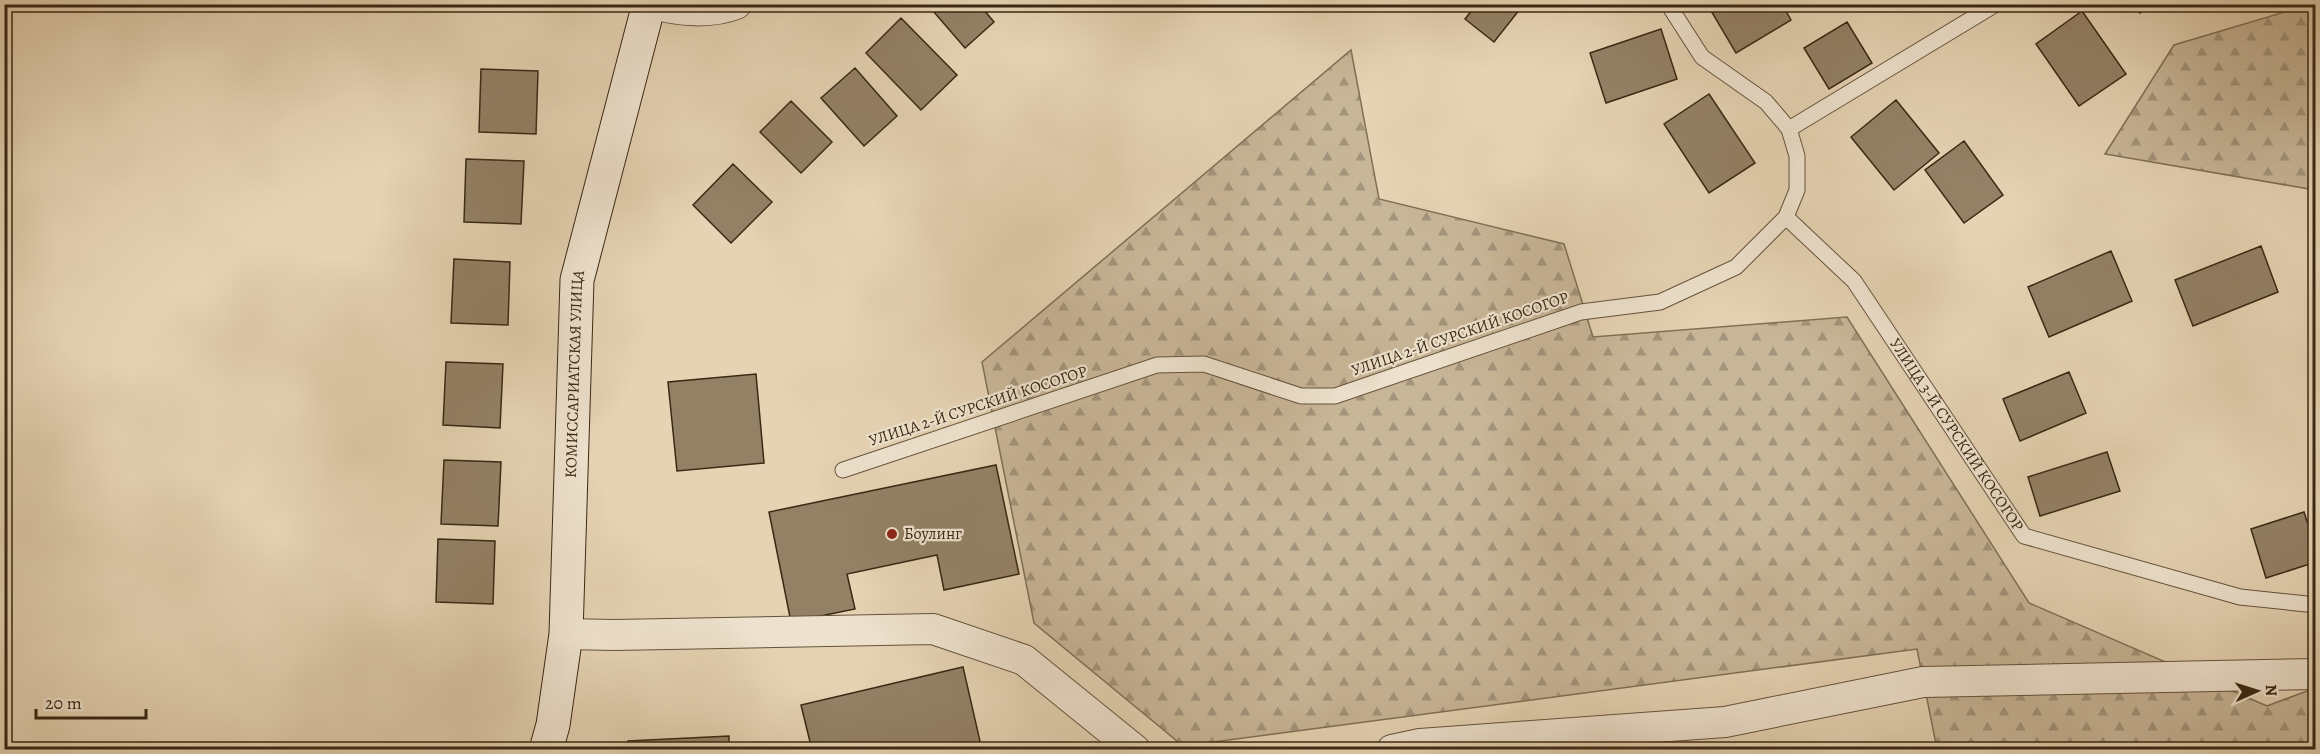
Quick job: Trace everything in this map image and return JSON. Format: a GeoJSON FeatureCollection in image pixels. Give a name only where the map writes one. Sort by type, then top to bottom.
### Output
{"type":"FeatureCollection","features":[{"type":"Feature","properties":{"kind":"main road","name":"КОМИССАРИАТСКАЯ УЛИЦА"},"geometry":{"type":"LineString","coordinates":[[546,750],[553,725],[566,634],[577,280],[649,4]]}},
{"type":"Feature","properties":{"kind":"street"},"geometry":{"type":"LineString","coordinates":[[654,4],[672,9],[724,9],[736,4]]}},
{"type":"Feature","properties":{"kind":"street"},"geometry":{"type":"LineString","coordinates":[[566,634],[626,635],[933,629],[1024,660],[1135,750]]}},
{"type":"Feature","properties":{"kind":"street"},"geometry":{"type":"LineString","coordinates":[[1392,750],[1420,744],[1725,722],[1923,682],[2313,672]]}},
{"type":"Feature","properties":{"kind":"lane"},"geometry":{"type":"LineString","coordinates":[[1668,4],[1702,57],[1766,102],[1789,129],[1996,4]]}},
{"type":"Feature","properties":{"kind":"lane","name":"УЛИЦА 2-Й СУРСКИЙ КОСОГОР"},"geometry":{"type":"LineString","coordinates":[[843,470],[1157,365],[1204,364],[1301,396],[1335,396],[1581,312],[1660,302],[1736,267],[1786,217],[1797,190],[1797,156],[1789,129]]}},
{"type":"Feature","properties":{"kind":"lane","name":"УЛИЦА 3-Й СУРСКИЙ КОСОГОР"},"geometry":{"type":"LineString","coordinates":[[1786,217],[1854,281],[2024,536],[2240,597],[2316,605]]}},
{"type":"Feature","properties":{"kind":"green space"},"geometry":{"type":"Polygon","coordinates":[[[2308,5],[2316,5],[2315,190],[2105,154],[2174,45],[2308,5]]]}},
{"type":"Feature","properties":{"kind":"green space"},"geometry":{"type":"Polygon","coordinates":[[[1351,50],[1379,199],[1564,244],[1593,337],[1847,317],[2029,603],[2267,706],[2315,688],[2315,749],[1937,749],[1917,649],[1183,746],[1034,623],[982,362],[1351,50]]]}},
{"type":"Feature","properties":{"kind":"building"},"geometry":{"type":"Polygon","coordinates":[[[927,4],[979,4],[994,22],[965,48],[927,4]]]}},
{"type":"Feature","properties":{"kind":"building"},"geometry":{"type":"Polygon","coordinates":[[[1477,4],[1524,4],[1494,42],[1465,19],[1477,4]]]}},
{"type":"Feature","properties":{"kind":"building"},"geometry":{"type":"Polygon","coordinates":[[[1707,4],[1782,4],[1791,20],[1736,53],[1707,4]]]}},
{"type":"Feature","properties":{"kind":"building"},"geometry":{"type":"Polygon","coordinates":[[[2135,4],[2155,4],[2140,13],[2135,4]]]}},
{"type":"Feature","properties":{"kind":"building"},"geometry":{"type":"Polygon","coordinates":[[[2082,11],[2126,74],[2079,106],[2036,44],[2082,11]]]}},
{"type":"Feature","properties":{"kind":"building"},"geometry":{"type":"Polygon","coordinates":[[[901,18],[957,75],[921,110],[866,53],[901,18]]]}},
{"type":"Feature","properties":{"kind":"building"},"geometry":{"type":"Polygon","coordinates":[[[1847,22],[1872,63],[1829,89],[1804,48],[1847,22]]]}},
{"type":"Feature","properties":{"kind":"building"},"geometry":{"type":"Polygon","coordinates":[[[1661,29],[1677,79],[1606,103],[1590,53],[1661,29]]]}},
{"type":"Feature","properties":{"kind":"building"},"geometry":{"type":"Polygon","coordinates":[[[855,68],[897,116],[864,146],[821,98],[855,68]]]}},
{"type":"Feature","properties":{"kind":"building"},"geometry":{"type":"Polygon","coordinates":[[[481,69],[538,71],[536,134],[479,132],[481,69]]]}},
{"type":"Feature","properties":{"kind":"building"},"geometry":{"type":"Polygon","coordinates":[[[1709,94],[1755,163],[1709,193],[1664,124],[1709,94]]]}},
{"type":"Feature","properties":{"kind":"building"},"geometry":{"type":"Polygon","coordinates":[[[1896,100],[1939,153],[1894,190],[1851,137],[1896,100]]]}},
{"type":"Feature","properties":{"kind":"building"},"geometry":{"type":"Polygon","coordinates":[[[791,101],[832,142],[801,173],[760,132],[791,101]]]}},
{"type":"Feature","properties":{"kind":"building"},"geometry":{"type":"Polygon","coordinates":[[[1964,141],[2003,195],[1964,223],[1925,170],[1964,141]]]}},
{"type":"Feature","properties":{"kind":"building"},"geometry":{"type":"Polygon","coordinates":[[[466,159],[524,161],[521,224],[464,222],[466,159]]]}},
{"type":"Feature","properties":{"kind":"building"},"geometry":{"type":"Polygon","coordinates":[[[733,164],[772,202],[731,243],[693,205],[733,164]]]}},
{"type":"Feature","properties":{"kind":"building"},"geometry":{"type":"Polygon","coordinates":[[[2261,246],[2278,292],[2193,326],[2175,280],[2261,246]]]}},
{"type":"Feature","properties":{"kind":"building"},"geometry":{"type":"Polygon","coordinates":[[[2111,251],[2132,301],[2049,337],[2028,287],[2111,251]]]}},
{"type":"Feature","properties":{"kind":"building"},"geometry":{"type":"Polygon","coordinates":[[[454,259],[510,262],[508,325],[451,323],[454,259]]]}},
{"type":"Feature","properties":{"kind":"building"},"geometry":{"type":"Polygon","coordinates":[[[446,362],[503,364],[500,428],[443,425],[446,362]]]}},
{"type":"Feature","properties":{"kind":"building"},"geometry":{"type":"Polygon","coordinates":[[[2069,372],[2086,413],[2020,441],[2003,399],[2069,372]]]}},
{"type":"Feature","properties":{"kind":"building"},"geometry":{"type":"Polygon","coordinates":[[[756,374],[764,463],[677,471],[668,382],[756,374]]]}},
{"type":"Feature","properties":{"kind":"building"},"geometry":{"type":"Polygon","coordinates":[[[2107,452],[2120,491],[2040,516],[2028,477],[2107,452]]]}},
{"type":"Feature","properties":{"kind":"building"},"geometry":{"type":"Polygon","coordinates":[[[444,460],[501,462],[498,526],[441,524],[444,460]]]}},
{"type":"Feature","properties":{"kind":"building","name":"Боулинг"},"geometry":{"type":"Polygon","coordinates":[[[996,465],[1019,574],[944,590],[937,555],[847,574],[855,609],[791,622],[769,512],[996,465]]]}},
{"type":"Feature","properties":{"kind":"building"},"geometry":{"type":"Polygon","coordinates":[[[2304,512],[2316,548],[2316,562],[2266,578],[2251,529],[2304,512]]]}},
{"type":"Feature","properties":{"kind":"building"},"geometry":{"type":"Polygon","coordinates":[[[438,539],[495,541],[493,604],[436,602],[438,539]]]}},
{"type":"Feature","properties":{"kind":"building"},"geometry":{"type":"Polygon","coordinates":[[[963,667],[982,750],[812,750],[801,705],[963,667]]]}},
{"type":"Feature","properties":{"kind":"building"},"geometry":{"type":"Polygon","coordinates":[[[729,736],[729,750],[629,750],[628,741],[729,736]]]}},
{"type":"Feature","properties":{"kind":"place","name":"Боулинг"},"geometry":{"type":"Point","coordinates":[892,534]}}]}
